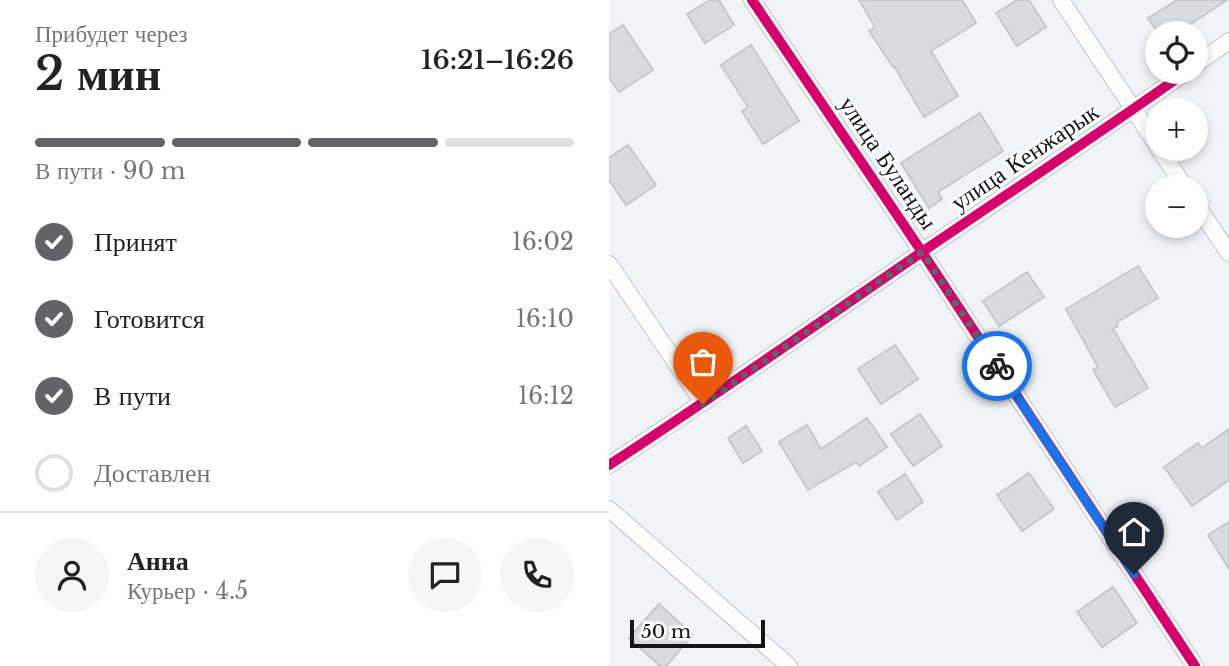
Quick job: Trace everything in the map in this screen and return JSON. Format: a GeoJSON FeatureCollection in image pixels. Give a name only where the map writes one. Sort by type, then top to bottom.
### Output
{"type":"FeatureCollection","features":[{"type":"Feature","properties":{"kind":"street","name":"улица Буланды"},"geometry":{"type":"LineString","coordinates":[[753,0],[1195,666]]}},
{"type":"Feature","properties":{"kind":"street"},"geometry":{"type":"LineString","coordinates":[[1061,0],[1145,128]]}},
{"type":"Feature","properties":{"kind":"street"},"geometry":{"type":"LineString","coordinates":[[1208,56],[1229,41]]}},
{"type":"Feature","properties":{"kind":"street","name":"улица Кенжарык"},"geometry":{"type":"LineString","coordinates":[[609,465],[703,404],[1169,84]]}},
{"type":"Feature","properties":{"kind":"street"},"geometry":{"type":"LineString","coordinates":[[1208,222],[1229,253]]}},
{"type":"Feature","properties":{"kind":"street"},"geometry":{"type":"LineString","coordinates":[[609,264],[703,404]]}},
{"type":"Feature","properties":{"kind":"street"},"geometry":{"type":"LineString","coordinates":[[609,509],[789,666]]}},
{"type":"Feature","properties":{"kind":"building"},"geometry":{"type":"Polygon","coordinates":[[[710,0],[719,0],[734,25],[705,43],[687,14],[710,0]]]}},
{"type":"Feature","properties":{"kind":"building"},"geometry":{"type":"Polygon","coordinates":[[[859,0],[962,0],[976,23],[931,51],[958,96],[924,117],[894,66],[869,31],[875,27],[859,0]]]}},
{"type":"Feature","properties":{"kind":"building"},"geometry":{"type":"Polygon","coordinates":[[[1017,0],[1029,0],[1046,27],[1017,46],[996,13],[1017,0]]]}},
{"type":"Feature","properties":{"kind":"building"},"geometry":{"type":"Polygon","coordinates":[[[1177,0],[1227,0],[1196,21],[1150,21],[1148,18],[1177,0]]]}},
{"type":"Feature","properties":{"kind":"building"},"geometry":{"type":"Polygon","coordinates":[[[623,25],[653,70],[619,92],[609,78],[609,34],[623,25]]]}},
{"type":"Feature","properties":{"kind":"building"},"geometry":{"type":"Polygon","coordinates":[[[751,45],[799,121],[763,144],[742,111],[748,107],[721,65],[751,45]]]}},
{"type":"Feature","properties":{"kind":"building"},"geometry":{"type":"Polygon","coordinates":[[[980,113],[1003,151],[938,192],[942,199],[929,208],[901,163],[980,113]]]}},
{"type":"Feature","properties":{"kind":"building"},"geometry":{"type":"Polygon","coordinates":[[[628,145],[656,185],[626,205],[609,180],[609,158],[628,145]]]}},
{"type":"Feature","properties":{"kind":"building"},"geometry":{"type":"Polygon","coordinates":[[[1138,266],[1158,298],[1116,323],[1118,326],[1113,329],[1148,388],[1115,407],[1093,370],[1098,367],[1066,309],[1138,266]]]}},
{"type":"Feature","properties":{"kind":"building"},"geometry":{"type":"Polygon","coordinates":[[[1027,272],[1044,297],[999,326],[983,301],[1027,272]]]}},
{"type":"Feature","properties":{"kind":"building"},"geometry":{"type":"Polygon","coordinates":[[[895,345],[918,379],[881,404],[858,369],[895,345]]]}},
{"type":"Feature","properties":{"kind":"building"},"geometry":{"type":"Polygon","coordinates":[[[920,414],[942,446],[913,466],[891,434],[920,414]]]}},
{"type":"Feature","properties":{"kind":"building"},"geometry":{"type":"Polygon","coordinates":[[[867,418],[887,447],[859,466],[856,462],[808,490],[779,442],[807,425],[821,449],[867,418]]]}},
{"type":"Feature","properties":{"kind":"building"},"geometry":{"type":"Polygon","coordinates":[[[746,426],[762,451],[743,463],[728,438],[746,426]]]}},
{"type":"Feature","properties":{"kind":"building"},"geometry":{"type":"Polygon","coordinates":[[[1229,429],[1229,480],[1192,506],[1164,467],[1198,443],[1202,448],[1229,429]]]}},
{"type":"Feature","properties":{"kind":"building"},"geometry":{"type":"Polygon","coordinates":[[[1029,473],[1054,509],[1022,531],[997,495],[1029,473]]]}},
{"type":"Feature","properties":{"kind":"building"},"geometry":{"type":"Polygon","coordinates":[[[905,474],[923,502],[897,520],[878,492],[905,474]]]}},
{"type":"Feature","properties":{"kind":"building"},"geometry":{"type":"Polygon","coordinates":[[[1229,522],[1229,569],[1208,535],[1229,522]]]}},
{"type":"Feature","properties":{"kind":"building"},"geometry":{"type":"Polygon","coordinates":[[[1113,587],[1137,623],[1102,647],[1077,612],[1113,587]]]}},
{"type":"Feature","properties":{"kind":"building"},"geometry":{"type":"Polygon","coordinates":[[[659,604],[693,635],[666,666],[660,666],[629,638],[659,604]]]}},
{"type":"Feature","properties":{"kind":"cycle path"},"geometry":{"type":"LineString","coordinates":[[752,0],[1195,666]]}},
{"type":"Feature","properties":{"kind":"cycle path"},"geometry":{"type":"LineString","coordinates":[[609,465],[1169,84]]}},
{"type":"Feature","properties":{"kind":"way so far"},"geometry":{"type":"LineString","coordinates":[[703,404],[922,252],[997,366]]}},
{"type":"Feature","properties":{"kind":"route"},"geometry":{"type":"LineString","coordinates":[[997,366],[1134,574]]}}]}
